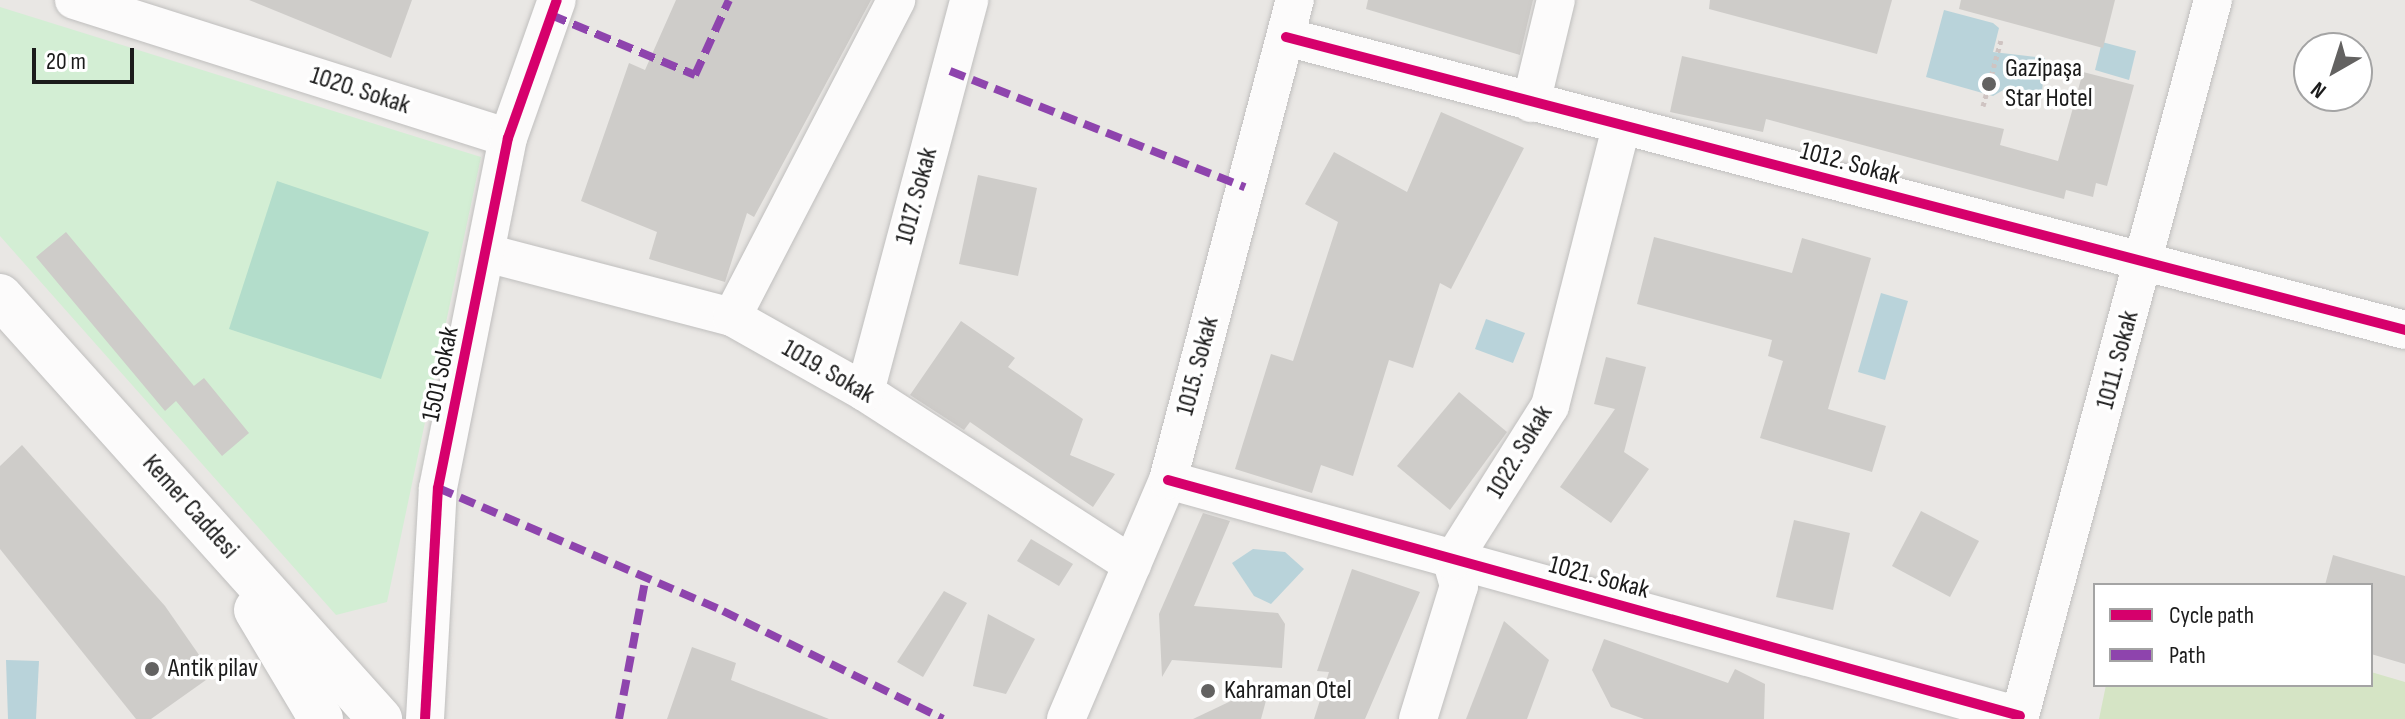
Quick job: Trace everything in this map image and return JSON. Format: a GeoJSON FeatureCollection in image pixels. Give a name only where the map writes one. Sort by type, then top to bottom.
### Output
{"type":"FeatureCollection","features":[{"type":"Feature","properties":{"kind":"street","name":"1020. Sokak"},"geometry":{"type":"LineString","coordinates":[[74,0],[508,138]]}},
{"type":"Feature","properties":{"kind":"street","name":"1501 Sokak"},"geometry":{"type":"LineString","coordinates":[[425,719],[438,488],[490,254],[508,138],[557,0]]}},
{"type":"Feature","properties":{"kind":"street"},"geometry":{"type":"LineString","coordinates":[[732,317],[896,0]]}},
{"type":"Feature","properties":{"kind":"street","name":"1017. Sokak"},"geometry":{"type":"LineString","coordinates":[[865,392],[969,0]]}},
{"type":"Feature","properties":{"kind":"street","name":"1015. Sokak"},"geometry":{"type":"LineString","coordinates":[[1066,719],[1168,480],[1295,0]]}},
{"type":"Feature","properties":{"kind":"street"},"geometry":{"type":"LineString","coordinates":[[1531,103],[1556,0]]}},
{"type":"Feature","properties":{"kind":"street","name":"1011. Sokak"},"geometry":{"type":"LineString","coordinates":[[2019,718],[2213,0]]}},
{"type":"Feature","properties":{"kind":"street","name":"1012. Sokak"},"geometry":{"type":"LineString","coordinates":[[1286,37],[2405,330]]}},
{"type":"Feature","properties":{"kind":"street","name":"1022. Sokak"},"geometry":{"type":"LineString","coordinates":[[1452,561],[1550,406],[1621,127]]}},
{"type":"Feature","properties":{"kind":"street","name":"1019. Sokak"},"geometry":{"type":"LineString","coordinates":[[490,254],[732,317],[865,392],[1132,565]]}},
{"type":"Feature","properties":{"kind":"street","name":"Kemer Caddesi"},"geometry":{"type":"LineString","coordinates":[[0,296],[380,719]]}},
{"type":"Feature","properties":{"kind":"street","name":"1021. Sokak"},"geometry":{"type":"LineString","coordinates":[[1168,480],[2019,718]]}},
{"type":"Feature","properties":{"kind":"street"},"geometry":{"type":"LineString","coordinates":[[203,522],[321,719]]}},
{"type":"Feature","properties":{"kind":"street"},"geometry":{"type":"LineString","coordinates":[[1418,719],[1459,586],[1452,561]]}},
{"type":"Feature","properties":{"kind":"path"},"geometry":{"type":"LineString","coordinates":[[1983,106],[2001,40]]}},
{"type":"Feature","properties":{"kind":"green space"},"geometry":{"type":"Polygon","coordinates":[[[0,7],[481,157],[387,602],[336,615],[0,236],[0,7]]]}},
{"type":"Feature","properties":{"kind":"green space"},"geometry":{"type":"Polygon","coordinates":[[[277,181],[429,232],[381,379],[229,329],[277,181]]]}},
{"type":"Feature","properties":{"kind":"green space"},"geometry":{"type":"Polygon","coordinates":[[[2373,673],[2405,682],[2405,719],[2099,719],[2106,687],[2373,687],[2373,673]]]}},
{"type":"Feature","properties":{"kind":"water"},"geometry":{"type":"Polygon","coordinates":[[[1944,10],[1993,23],[1999,28],[1993,52],[2045,58],[2042,92],[2005,89],[1993,96],[1926,77],[1944,10]]]}},
{"type":"Feature","properties":{"kind":"water"},"geometry":{"type":"Polygon","coordinates":[[[2102,42],[2136,51],[2129,80],[2095,70],[2102,42]]]}},
{"type":"Feature","properties":{"kind":"water"},"geometry":{"type":"Polygon","coordinates":[[[1881,293],[1908,301],[1885,380],[1858,372],[1881,293]]]}},
{"type":"Feature","properties":{"kind":"water"},"geometry":{"type":"Polygon","coordinates":[[[1486,319],[1525,333],[1513,363],[1475,349],[1486,319]]]}},
{"type":"Feature","properties":{"kind":"water"},"geometry":{"type":"Polygon","coordinates":[[[1253,549],[1285,552],[1304,569],[1271,604],[1254,596],[1232,563],[1253,549]]]}},
{"type":"Feature","properties":{"kind":"water"},"geometry":{"type":"Polygon","coordinates":[[[6,660],[39,661],[36,719],[8,719],[6,660]]]}},
{"type":"Feature","properties":{"kind":"building"},"geometry":{"type":"Polygon","coordinates":[[[249,0],[412,0],[391,58],[249,0]]]}},
{"type":"Feature","properties":{"kind":"building"},"geometry":{"type":"Polygon","coordinates":[[[676,0],[871,0],[754,217],[747,213],[725,282],[649,259],[657,232],[581,201],[629,63],[645,70],[676,0]]]}},
{"type":"Feature","properties":{"kind":"building"},"geometry":{"type":"Polygon","coordinates":[[[1368,0],[1533,0],[1520,55],[1366,9],[1368,0]]]}},
{"type":"Feature","properties":{"kind":"building"},"geometry":{"type":"Polygon","coordinates":[[[1710,0],[1892,0],[1877,54],[1709,9],[1710,0]]]}},
{"type":"Feature","properties":{"kind":"building"},"geometry":{"type":"Polygon","coordinates":[[[1961,0],[2115,0],[2103,48],[1959,9],[1961,0]]]}},
{"type":"Feature","properties":{"kind":"building"},"geometry":{"type":"Polygon","coordinates":[[[1682,56],[2004,129],[2000,145],[2058,161],[2083,72],[2134,85],[2107,186],[2096,183],[2093,197],[2066,190],[2064,199],[1766,119],[1763,132],[1670,112],[1682,56]]]}},
{"type":"Feature","properties":{"kind":"building"},"geometry":{"type":"Polygon","coordinates":[[[1441,112],[1524,148],[1451,289],[1440,283],[1413,368],[1389,360],[1353,476],[1321,465],[1312,493],[1235,469],[1271,354],[1293,361],[1338,222],[1305,204],[1334,152],[1407,192],[1441,112]]]}},
{"type":"Feature","properties":{"kind":"building"},"geometry":{"type":"Polygon","coordinates":[[[978,175],[1037,188],[1018,276],[959,264],[978,175]]]}},
{"type":"Feature","properties":{"kind":"building"},"geometry":{"type":"Polygon","coordinates":[[[66,232],[194,386],[204,378],[249,433],[222,456],[176,401],[165,411],[36,257],[66,232]]]}},
{"type":"Feature","properties":{"kind":"building"},"geometry":{"type":"Polygon","coordinates":[[[1654,237],[1792,273],[1802,238],[1871,258],[1828,409],[1886,426],[1872,472],[1760,438],[1783,361],[1768,356],[1772,340],[1637,304],[1654,237]]]}},
{"type":"Feature","properties":{"kind":"building"},"geometry":{"type":"Polygon","coordinates":[[[961,321],[1015,358],[1008,367],[1083,419],[1070,455],[1115,474],[1093,507],[970,422],[964,430],[910,395],[961,321]]]}},
{"type":"Feature","properties":{"kind":"building"},"geometry":{"type":"Polygon","coordinates":[[[1606,357],[1646,367],[1624,452],[1649,469],[1611,523],[1560,487],[1615,409],[1594,404],[1606,357]]]}},
{"type":"Feature","properties":{"kind":"building"},"geometry":{"type":"Polygon","coordinates":[[[1459,392],[1507,432],[1450,510],[1397,466],[1459,392]]]}},
{"type":"Feature","properties":{"kind":"building"},"geometry":{"type":"Polygon","coordinates":[[[22,445],[165,606],[213,675],[151,719],[136,719],[0,549],[0,466],[22,445]]]}},
{"type":"Feature","properties":{"kind":"building"},"geometry":{"type":"Polygon","coordinates":[[[1921,511],[1979,541],[1950,597],[1892,566],[1921,511]]]}},
{"type":"Feature","properties":{"kind":"building"},"geometry":{"type":"Polygon","coordinates":[[[1203,513],[1230,521],[1194,606],[1278,613],[1285,624],[1282,668],[1172,660],[1162,677],[1159,614],[1203,513]]]}},
{"type":"Feature","properties":{"kind":"building"},"geometry":{"type":"Polygon","coordinates":[[[1794,520],[1850,533],[1833,610],[1776,597],[1794,520]]]}},
{"type":"Feature","properties":{"kind":"building"},"geometry":{"type":"Polygon","coordinates":[[[1031,539],[1073,564],[1059,586],[1017,561],[1031,539]]]}},
{"type":"Feature","properties":{"kind":"building"},"geometry":{"type":"Polygon","coordinates":[[[2333,555],[2405,576],[2405,664],[2373,655],[2373,583],[2326,583],[2333,555]]]}},
{"type":"Feature","properties":{"kind":"building"},"geometry":{"type":"Polygon","coordinates":[[[1352,569],[1420,592],[1365,719],[1314,719],[1329,672],[1317,671],[1352,569]]]}},
{"type":"Feature","properties":{"kind":"building"},"geometry":{"type":"Polygon","coordinates":[[[944,591],[967,603],[923,677],[897,662],[944,591]]]}},
{"type":"Feature","properties":{"kind":"building"},"geometry":{"type":"Polygon","coordinates":[[[988,614],[1035,639],[1006,694],[973,686],[988,614]]]}},
{"type":"Feature","properties":{"kind":"building"},"geometry":{"type":"Polygon","coordinates":[[[1504,621],[1549,660],[1527,719],[1466,719],[1504,621]]]}},
{"type":"Feature","properties":{"kind":"building"},"geometry":{"type":"Polygon","coordinates":[[[1604,639],[1728,683],[1735,669],[1765,684],[1764,719],[1644,719],[1611,707],[1592,670],[1604,639]]]}},
{"type":"Feature","properties":{"kind":"building"},"geometry":{"type":"Polygon","coordinates":[[[692,647],[736,663],[731,680],[829,719],[667,719],[692,647]]]}},
{"type":"Feature","properties":{"kind":"building"},"geometry":{"type":"Polygon","coordinates":[[[1271,682],[1261,719],[1193,719],[1271,682]]]}},
{"type":"Feature","properties":{"kind":"marked path"},"geometry":{"type":"LineString","coordinates":[[551,15],[695,75],[729,0]]}},
{"type":"Feature","properties":{"kind":"marked path"},"geometry":{"type":"LineString","coordinates":[[950,71],[1245,187]]}},
{"type":"Feature","properties":{"kind":"marked path"},"geometry":{"type":"LineString","coordinates":[[438,488],[723,611],[943,719]]}},
{"type":"Feature","properties":{"kind":"marked path"},"geometry":{"type":"LineString","coordinates":[[619,719],[646,576]]}},
{"type":"Feature","properties":{"kind":"cycle path"},"geometry":{"type":"LineString","coordinates":[[425,719],[438,488],[508,138],[557,0]]}},
{"type":"Feature","properties":{"kind":"cycle path"},"geometry":{"type":"LineString","coordinates":[[1286,37],[2405,330]]}},
{"type":"Feature","properties":{"kind":"cycle path"},"geometry":{"type":"LineString","coordinates":[[1168,480],[2020,716]]}},
{"type":"Feature","properties":{"kind":"place","name":"Gazipaşa Star Hotel"},"geometry":{"type":"Point","coordinates":[1989,84]}},
{"type":"Feature","properties":{"kind":"place","name":"Antik pilav"},"geometry":{"type":"Point","coordinates":[152,669]}},
{"type":"Feature","properties":{"kind":"place","name":"Kahraman Otel"},"geometry":{"type":"Point","coordinates":[1208,691]}}]}
